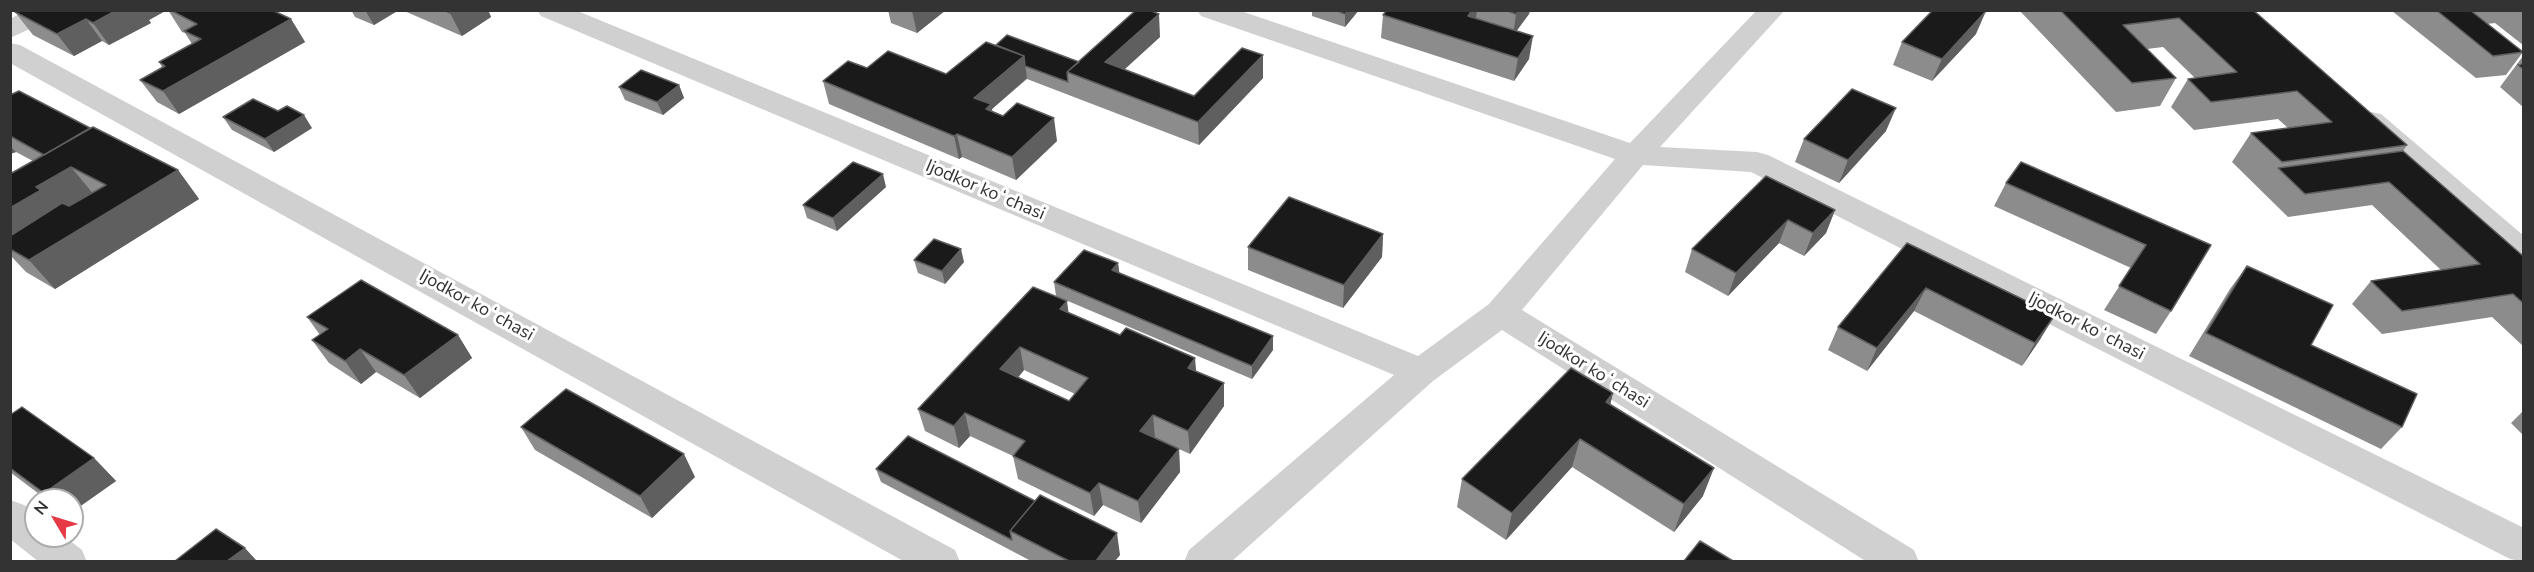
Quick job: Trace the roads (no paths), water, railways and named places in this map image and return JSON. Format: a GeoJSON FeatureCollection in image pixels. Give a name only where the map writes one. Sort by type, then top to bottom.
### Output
{"type":"FeatureCollection","features":[{"type":"Feature","properties":{"kind":"street"},"geometry":{"type":"LineString","coordinates":[[10,30],[49,10]]}},
{"type":"Feature","properties":{"kind":"street","name":"Ijodkor koʻchasi"},"geometry":{"type":"LineString","coordinates":[[550,10],[1421,372]]}},
{"type":"Feature","properties":{"kind":"street","name":"Ijodkor koʻchasi"},"geometry":{"type":"LineString","coordinates":[[1210,10],[1635,155],[1757,162],[2523,547]]}},
{"type":"Feature","properties":{"kind":"street"},"geometry":{"type":"LineString","coordinates":[[1213,559],[1421,372],[1501,313],[1635,155],[1772,10]]}},
{"type":"Feature","properties":{"kind":"street","name":"Ijodkor koʻchasi"},"geometry":{"type":"LineString","coordinates":[[10,51],[941,561]]}},
{"type":"Feature","properties":{"kind":"street"},"geometry":{"type":"LineString","coordinates":[[2352,105],[2523,254]]}},
{"type":"Feature","properties":{"kind":"street","name":"Ijodkor koʻchasi"},"geometry":{"type":"LineString","coordinates":[[1501,313],[1900,561]]}},
{"type":"Feature","properties":{"kind":"street"},"geometry":{"type":"LineString","coordinates":[[10,516],[68,561]]}}]}
